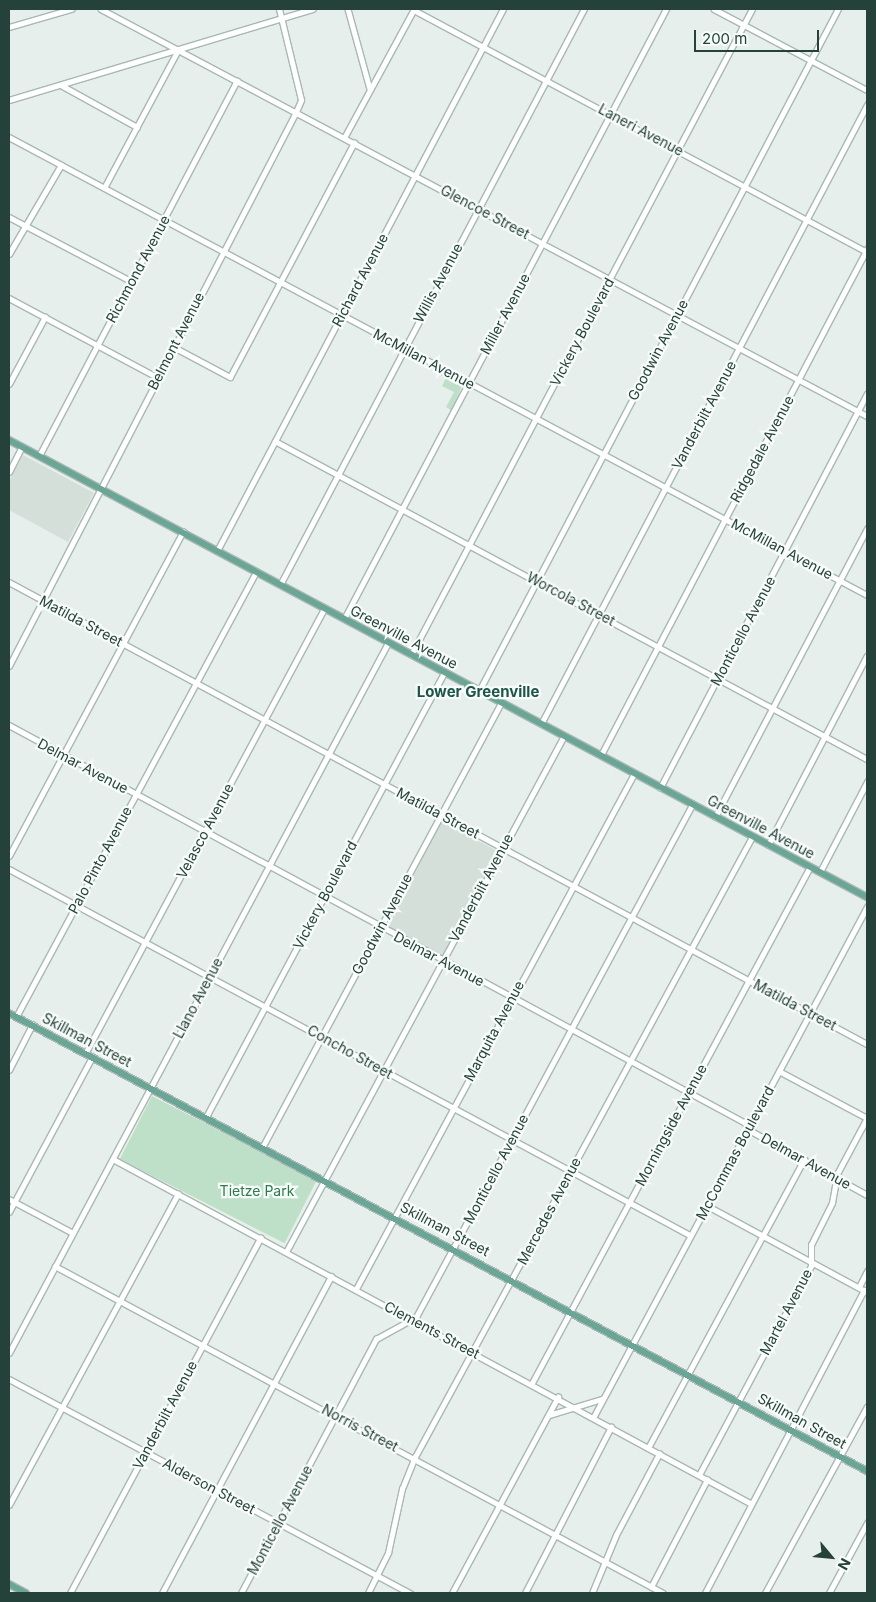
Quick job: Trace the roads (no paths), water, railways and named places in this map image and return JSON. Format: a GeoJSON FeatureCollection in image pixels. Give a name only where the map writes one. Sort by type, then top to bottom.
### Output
{"type":"FeatureCollection","features":[{"type":"Feature","properties":{"kind":"main road","name":"Greenville Avenue"},"geometry":{"type":"LineString","coordinates":[[9,440],[867,897]]}},
{"type":"Feature","properties":{"kind":"main road","name":"Skillman Street"},"geometry":{"type":"LineString","coordinates":[[9,1013],[206,1118],[325,1178],[867,1471]]}},
{"type":"Feature","properties":{"kind":"main road"},"geometry":{"type":"LineString","coordinates":[[9,1584],[26,1593]]}},
{"type":"Feature","properties":{"kind":"street"},"geometry":{"type":"LineString","coordinates":[[9,27],[71,9]]}},
{"type":"Feature","properties":{"kind":"street","name":"Glencoe Street"},"geometry":{"type":"LineString","coordinates":[[102,9],[867,416]]}},
{"type":"Feature","properties":{"kind":"street","name":"Belmont Avenue"},"geometry":{"type":"LineString","coordinates":[[9,666],[104,490],[172,346],[301,100],[279,9]]}},
{"type":"Feature","properties":{"kind":"street"},"geometry":{"type":"LineString","coordinates":[[9,100],[313,9]]}},
{"type":"Feature","properties":{"kind":"street"},"geometry":{"type":"LineString","coordinates":[[348,9],[370,89]]}},
{"type":"Feature","properties":{"kind":"street"},"geometry":{"type":"LineString","coordinates":[[344,138],[414,9]]}},
{"type":"Feature","properties":{"kind":"street","name":"Laneri Avenue"},"geometry":{"type":"LineString","coordinates":[[414,9],[867,251]]}},
{"type":"Feature","properties":{"kind":"street","name":"Richard Avenue"},"geometry":{"type":"LineString","coordinates":[[217,551],[503,9]]}},
{"type":"Feature","properties":{"kind":"street","name":"Willis Avenue"},"geometry":{"type":"LineString","coordinates":[[280,585],[584,9]]}},
{"type":"Feature","properties":{"kind":"street","name":"Miller Avenue"},"geometry":{"type":"LineString","coordinates":[[344,620],[666,9]]}},
{"type":"Feature","properties":{"kind":"street"},"geometry":{"type":"LineString","coordinates":[[714,9],[867,90]]}},
{"type":"Feature","properties":{"kind":"street","name":"Vickery Boulevard"},"geometry":{"type":"LineString","coordinates":[[411,655],[752,9]]}},
{"type":"Feature","properties":{"kind":"street","name":"Goodwin Avenue"},"geometry":{"type":"LineString","coordinates":[[478,691],[838,9]]}},
{"type":"Feature","properties":{"kind":"street"},"geometry":{"type":"LineString","coordinates":[[104,188],[178,50]]}},
{"type":"Feature","properties":{"kind":"street","name":"Richmond Avenue"},"geometry":{"type":"LineString","coordinates":[[39,456],[237,81]]}},
{"type":"Feature","properties":{"kind":"street"},"geometry":{"type":"LineString","coordinates":[[61,85],[137,127]]}},
{"type":"Feature","properties":{"kind":"street","name":"Vanderbilt Avenue"},"geometry":{"type":"LineString","coordinates":[[541,724],[867,105]]}},
{"type":"Feature","properties":{"kind":"street","name":"McMillan Avenue"},"geometry":{"type":"LineString","coordinates":[[9,137],[867,595]]}},
{"type":"Feature","properties":{"kind":"street"},"geometry":{"type":"LineString","coordinates":[[172,346],[230,377],[354,143]]}},
{"type":"Feature","properties":{"kind":"street"},"geometry":{"type":"LineString","coordinates":[[9,254],[24,225],[61,165]]}},
{"type":"Feature","properties":{"kind":"street"},"geometry":{"type":"LineString","coordinates":[[9,217],[131,282]]}},
{"type":"Feature","properties":{"kind":"street","name":"Ridgedale Avenue"},"geometry":{"type":"LineString","coordinates":[[600,756],[867,251]]}},
{"type":"Feature","properties":{"kind":"street"},"geometry":{"type":"LineString","coordinates":[[9,298],[157,377]]}},
{"type":"Feature","properties":{"kind":"street"},"geometry":{"type":"LineString","coordinates":[[9,384],[45,318]]}},
{"type":"Feature","properties":{"kind":"street","name":"Monticello Avenue"},"geometry":{"type":"LineString","coordinates":[[660,788],[867,394]]}},
{"type":"Feature","properties":{"kind":"street","name":"Worcola Street"},"geometry":{"type":"LineString","coordinates":[[275,441],[867,758]]}},
{"type":"Feature","properties":{"kind":"street"},"geometry":{"type":"LineString","coordinates":[[9,472],[22,447]]}},
{"type":"Feature","properties":{"kind":"street"},"geometry":{"type":"LineString","coordinates":[[715,817],[867,529]]}},
{"type":"Feature","properties":{"kind":"street"},"geometry":{"type":"LineString","coordinates":[[9,856],[183,532]]}},
{"type":"Feature","properties":{"kind":"street","name":"Palo Pinto Avenue"},"geometry":{"type":"LineString","coordinates":[[16,1017],[256,572]]}},
{"type":"Feature","properties":{"kind":"street","name":"Matilda Street"},"geometry":{"type":"LineString","coordinates":[[9,582],[867,1044]]}},
{"type":"Feature","properties":{"kind":"street","name":"Velasco Avenue"},"geometry":{"type":"LineString","coordinates":[[85,1054],[324,609]]}},
{"type":"Feature","properties":{"kind":"street","name":"Llano Avenue"},"geometry":{"type":"LineString","coordinates":[[9,1353],[388,643]]}},
{"type":"Feature","properties":{"kind":"street"},"geometry":{"type":"LineString","coordinates":[[768,845],[867,656]]}},
{"type":"Feature","properties":{"kind":"street","name":"Vickery Boulevard"},"geometry":{"type":"LineString","coordinates":[[206,1118],[444,673]]}},
{"type":"Feature","properties":{"kind":"street","name":"Goodwin Avenue"},"geometry":{"type":"LineString","coordinates":[[263,1146],[501,703]]}},
{"type":"Feature","properties":{"kind":"street","name":"Delmar Avenue"},"geometry":{"type":"LineString","coordinates":[[9,726],[688,1093],[867,1195]]}},
{"type":"Feature","properties":{"kind":"street","name":"Vanderbilt Avenue"},"geometry":{"type":"LineString","coordinates":[[286,1252],[564,736]]}},
{"type":"Feature","properties":{"kind":"street","name":"Marquita Avenue"},"geometry":{"type":"LineString","coordinates":[[356,1289],[452,1108],[634,774]]}},
{"type":"Feature","properties":{"kind":"street"},"geometry":{"type":"LineString","coordinates":[[820,872],[867,782]]}},
{"type":"Feature","properties":{"kind":"street","name":"Monticello Avenue"},"geometry":{"type":"LineString","coordinates":[[241,1593],[376,1339],[413,1321],[692,805]]}},
{"type":"Feature","properties":{"kind":"street","name":"Mercedes Avenue"},"geometry":{"type":"LineString","coordinates":[[368,1593],[377,1575],[415,1457],[474,1352],[570,1171],[752,837]]}},
{"type":"Feature","properties":{"kind":"street","name":"Morningside Avenue"},"geometry":{"type":"LineString","coordinates":[[532,1383],[810,867]]}},
{"type":"Feature","properties":{"kind":"street","name":"Concho Street"},"geometry":{"type":"LineString","coordinates":[[9,869],[690,1236]]}},
{"type":"Feature","properties":{"kind":"street","name":"McCommas Boulevard"},"geometry":{"type":"LineString","coordinates":[[593,1418],[867,907]]}},
{"type":"Feature","properties":{"kind":"street"},"geometry":{"type":"LineString","coordinates":[[9,1070],[32,1025]]}},
{"type":"Feature","properties":{"kind":"street"},"geometry":{"type":"LineString","coordinates":[[9,1212],[92,1057]]}},
{"type":"Feature","properties":{"kind":"street"},"geometry":{"type":"LineString","coordinates":[[780,1071],[867,1118]]}},
{"type":"Feature","properties":{"kind":"street","name":"Martel Avenue"},"geometry":{"type":"LineString","coordinates":[[699,1475],[811,1262],[811,1245],[832,1203],[836,1178],[867,1118]]}},
{"type":"Feature","properties":{"kind":"street","name":"Clements Street"},"geometry":{"type":"LineString","coordinates":[[113,1159],[558,1397],[750,1503]]}},
{"type":"Feature","properties":{"kind":"street"},"geometry":{"type":"LineString","coordinates":[[648,1448],[804,1160]]}},
{"type":"Feature","properties":{"kind":"street"},"geometry":{"type":"LineString","coordinates":[[9,1505],[64,1408],[178,1194]]}},
{"type":"Feature","properties":{"kind":"street"},"geometry":{"type":"LineString","coordinates":[[9,1199],[73,1233]]}},
{"type":"Feature","properties":{"kind":"street"},"geometry":{"type":"LineString","coordinates":[[705,1593],[750,1503],[866,1291],[706,1206]]}},
{"type":"Feature","properties":{"kind":"street","name":"Vanderbilt Avenue"},"geometry":{"type":"LineString","coordinates":[[70,1593],[260,1238]]}},
{"type":"Feature","properties":{"kind":"street","name":"Norris Street"},"geometry":{"type":"LineString","coordinates":[[55,1266],[415,1457],[661,1593]]}},
{"type":"Feature","properties":{"kind":"street"},"geometry":{"type":"LineString","coordinates":[[859,1288],[867,1271]]}},
{"type":"Feature","properties":{"kind":"street"},"geometry":{"type":"LineString","coordinates":[[162,1593],[331,1276]]}},
{"type":"Feature","properties":{"kind":"street","name":"Alderson Street"},"geometry":{"type":"LineString","coordinates":[[9,1379],[410,1593]]}},
{"type":"Feature","properties":{"kind":"street"},"geometry":{"type":"LineString","coordinates":[[452,1593],[558,1397]]}},
{"type":"Feature","properties":{"kind":"street"},"geometry":{"type":"LineString","coordinates":[[546,1418],[557,1409],[573,1406],[590,1406],[603,1399]]}},
{"type":"Feature","properties":{"kind":"street"},"geometry":{"type":"LineString","coordinates":[[765,1593],[867,1407]]}},
{"type":"Feature","properties":{"kind":"street"},"geometry":{"type":"LineString","coordinates":[[525,1593],[611,1427]]}},
{"type":"Feature","properties":{"kind":"street"},"geometry":{"type":"LineString","coordinates":[[592,1593],[605,1561],[660,1454]]}},
{"type":"Feature","properties":{"kind":"street"},"geometry":{"type":"LineString","coordinates":[[651,1587],[707,1480]]}},
{"type":"Feature","properties":{"kind":"street"},"geometry":{"type":"LineString","coordinates":[[829,1593],[867,1523]]}},
{"type":"Feature","properties":{"kind":"district","name":"Lower Greenville"},"geometry":{"type":"Point","coordinates":[478,692]}},
{"type":"Feature","properties":{"kind":"park label","name":"Tietze Park"},"geometry":{"type":"Point","coordinates":[257,1191]}}]}
